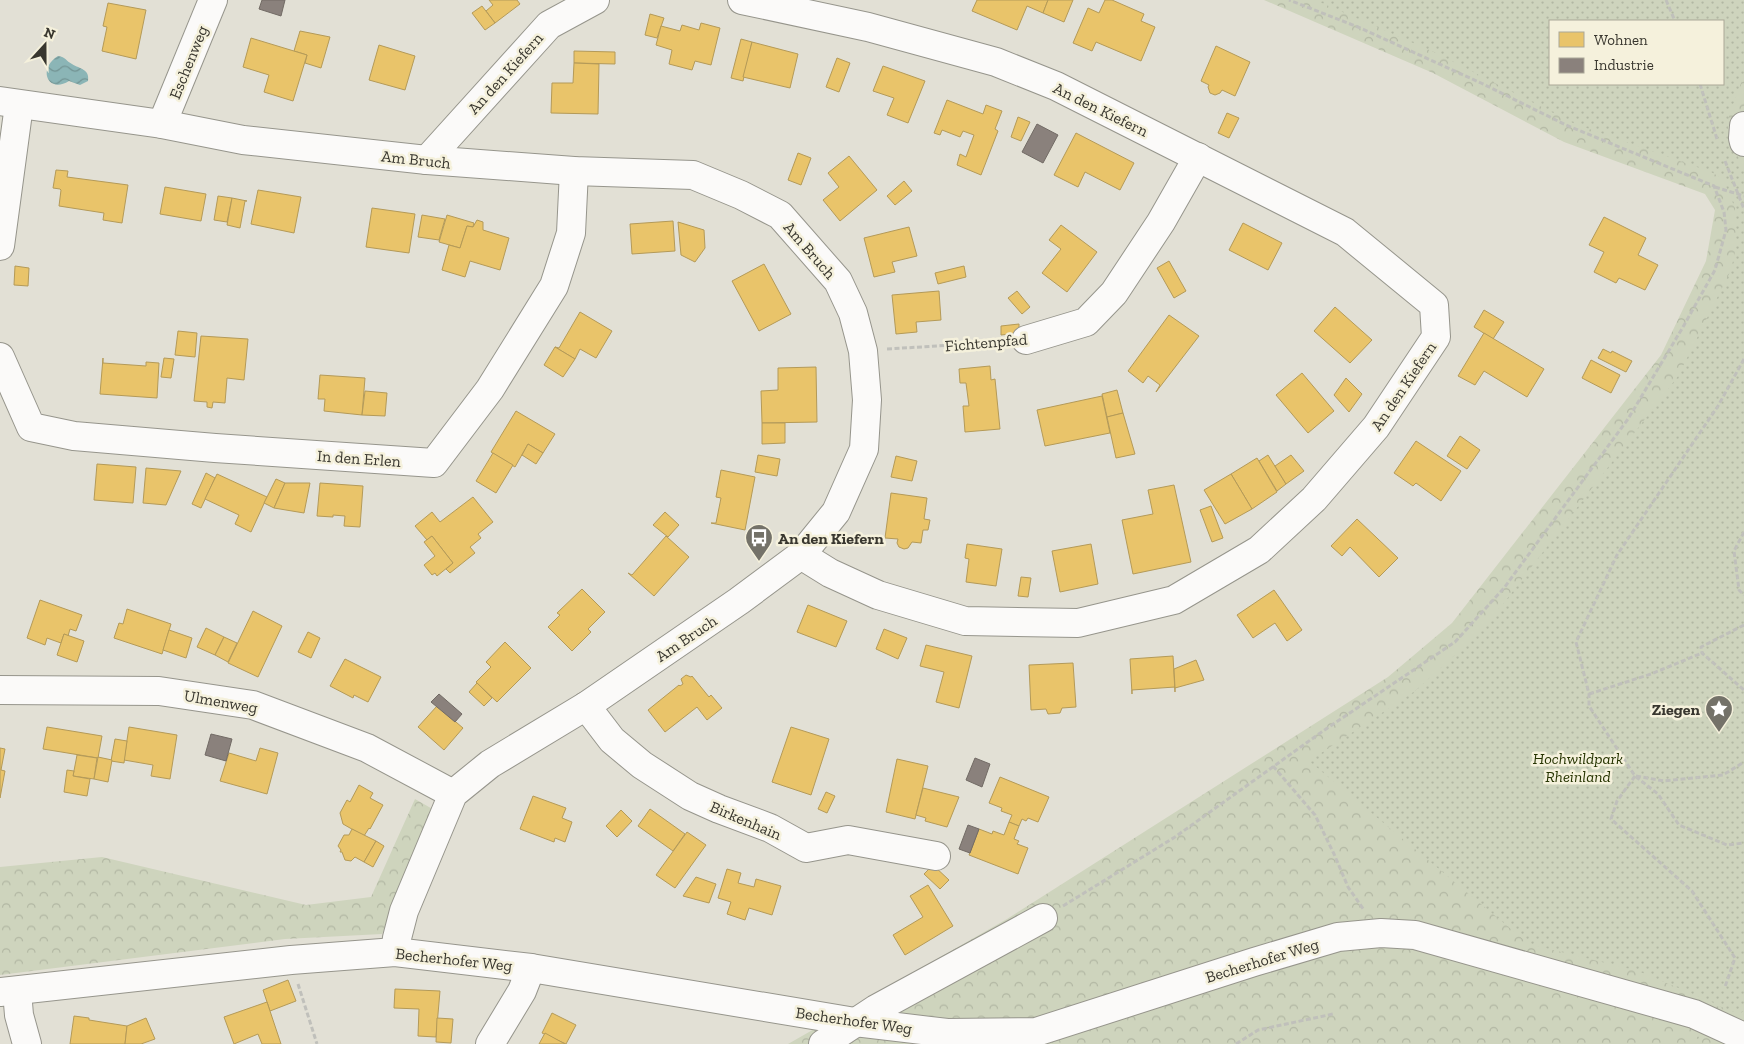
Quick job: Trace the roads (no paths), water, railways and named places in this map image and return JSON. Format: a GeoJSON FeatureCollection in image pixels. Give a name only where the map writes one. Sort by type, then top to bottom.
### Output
{"type":"FeatureCollection","features":[{"type":"Feature","properties":{"kind":"street","name":"Eschenweg"},"geometry":{"type":"LineString","coordinates":[[162,124],[213,0]]}},
{"type":"Feature","properties":{"kind":"street","name":"An den Kiefern"},"geometry":{"type":"LineString","coordinates":[[427,160],[549,25],[595,0]]}},
{"type":"Feature","properties":{"kind":"street","name":"An den Kiefern"},"geometry":{"type":"LineString","coordinates":[[742,0],[868,27],[996,62],[1056,86],[1345,232],[1434,305],[1436,337],[1376,426],[1314,499],[1259,550],[1174,600],[1078,623],[965,620],[878,595],[830,573],[801,555]]}},
{"type":"Feature","properties":{"kind":"street","name":"Am Bruch"},"geometry":{"type":"LineString","coordinates":[[10,103],[162,124],[243,140],[427,160],[574,171],[693,175],[741,195],[780,215],[838,281],[853,312],[863,351],[868,400],[864,448],[836,512],[801,555],[739,601],[586,706],[490,764],[453,794],[404,911],[395,952]]}},
{"type":"Feature","properties":{"kind":"street"},"geometry":{"type":"LineString","coordinates":[[0,246],[10,103]]}},
{"type":"Feature","properties":{"kind":"street"},"geometry":{"type":"LineString","coordinates":[[1744,126],[1742,138],[1744,142]]}},
{"type":"Feature","properties":{"kind":"street","name":"Fichtenpfad"},"geometry":{"type":"LineString","coordinates":[[1026,340],[1086,322],[1114,294],[1161,222],[1198,157]]}},
{"type":"Feature","properties":{"kind":"street","name":"In den Erlen"},"geometry":{"type":"LineString","coordinates":[[0,357],[8,403],[31,427],[74,436],[434,463],[490,389],[554,286],[571,233],[574,171]]}},
{"type":"Feature","properties":{"kind":"street","name":"Ulmenweg"},"geometry":{"type":"LineString","coordinates":[[0,690],[159,691],[253,705],[367,748],[453,794]]}},
{"type":"Feature","properties":{"kind":"street","name":"Birkenhain"},"geometry":{"type":"LineString","coordinates":[[586,706],[612,740],[642,765],[690,796],[719,810],[770,828],[806,848],[848,840],[936,856]]}},
{"type":"Feature","properties":{"kind":"street"},"geometry":{"type":"LineString","coordinates":[[823,1044],[876,1009],[1043,918]]}},
{"type":"Feature","properties":{"kind":"street","name":"Becherhofer Weg"},"geometry":{"type":"LineString","coordinates":[[8,992],[291,960],[395,952],[531,968],[855,1022],[947,1033],[1036,1032],[1338,937],[1381,932],[1415,935],[1694,1014],[1744,1037]]}},
{"type":"Feature","properties":{"kind":"street"},"geometry":{"type":"LineString","coordinates":[[490,1044],[522,991],[531,968]]}},
{"type":"Feature","properties":{"kind":"street"},"geometry":{"type":"LineString","coordinates":[[8,992],[19,1015],[27,1044]]}},
{"type":"Feature","properties":{"kind":"water"},"geometry":{"type":"Polygon","coordinates":[[[58,56],[84,70],[88,81],[80,85],[69,81],[62,84],[51,82],[47,73],[48,67],[58,56]]]}},
{"type":"Feature","properties":{"kind":"place","name":"An den Kiefern"},"geometry":{"type":"Point","coordinates":[759,562]}},
{"type":"Feature","properties":{"kind":"place","name":"Ziegen"},"geometry":{"type":"Point","coordinates":[1719,733]}},
{"type":"Feature","properties":{"kind":"park label","name":"Hochwildpark Rheinland"},"geometry":{"type":"Point","coordinates":[1578,767]}}]}
